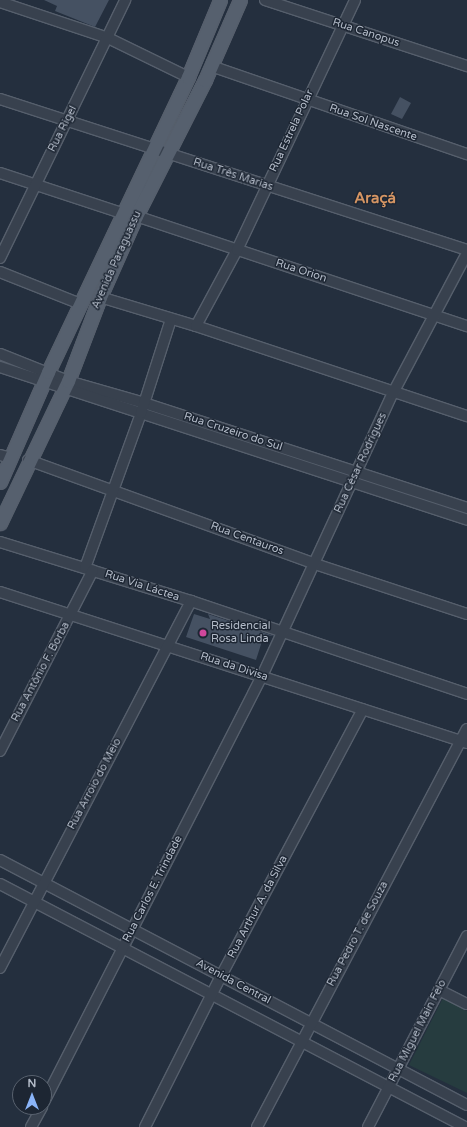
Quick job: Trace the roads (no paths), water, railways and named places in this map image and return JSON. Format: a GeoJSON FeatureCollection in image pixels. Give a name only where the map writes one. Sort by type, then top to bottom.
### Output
{"type":"FeatureCollection","features":[{"type":"Feature","properties":{"kind":"main road","name":"Avenida Paraguassu"},"geometry":{"type":"LineString","coordinates":[[0,482],[5,456],[46,377],[81,304],[122,213],[188,77],[220,0]]}},
{"type":"Feature","properties":{"kind":"main road","name":"Avenida Paraguassu"},"geometry":{"type":"LineString","coordinates":[[0,523],[28,460],[67,385],[100,297],[136,216],[211,66],[240,0]]}},
{"type":"Feature","properties":{"kind":"street","name":"Rua Rigel"},"geometry":{"type":"LineString","coordinates":[[0,258],[35,184],[68,121],[125,0]]}},
{"type":"Feature","properties":{"kind":"street","name":"Rua Canopus"},"geometry":{"type":"LineString","coordinates":[[265,0],[467,66]]}},
{"type":"Feature","properties":{"kind":"street","name":"Rua Estrela Polar"},"geometry":{"type":"LineString","coordinates":[[196,326],[238,250],[306,100],[355,0]]}},
{"type":"Feature","properties":{"kind":"street"},"geometry":{"type":"LineString","coordinates":[[0,2],[108,38],[188,77]]}},
{"type":"Feature","properties":{"kind":"street","name":"Rua Sol Nascente"},"geometry":{"type":"LineString","coordinates":[[211,66],[306,100],[467,154]]}},
{"type":"Feature","properties":{"kind":"street","name":"Rua Três Marias"},"geometry":{"type":"LineString","coordinates":[[0,99],[153,150],[467,250]]}},
{"type":"Feature","properties":{"kind":"street"},"geometry":{"type":"LineString","coordinates":[[0,173],[122,213]]}},
{"type":"Feature","properties":{"kind":"street","name":"Rua Orion"},"geometry":{"type":"LineString","coordinates":[[136,216],[467,326]]}},
{"type":"Feature","properties":{"kind":"street","name":"Rua César Rodrigues"},"geometry":{"type":"LineString","coordinates":[[262,676],[315,564],[350,483],[394,393],[467,253]]}},
{"type":"Feature","properties":{"kind":"street"},"geometry":{"type":"LineString","coordinates":[[0,272],[81,304]]}},
{"type":"Feature","properties":{"kind":"street"},"geometry":{"type":"LineString","coordinates":[[100,297],[196,326],[467,416]]}},
{"type":"Feature","properties":{"kind":"street","name":"Rua Antônio F. Borba"},"geometry":{"type":"LineString","coordinates":[[0,750],[71,614],[89,569],[171,319]]}},
{"type":"Feature","properties":{"kind":"street","name":"Rua Cruzeiro do Sul"},"geometry":{"type":"LineString","coordinates":[[0,354],[46,377],[67,385],[262,441],[467,508]]}},
{"type":"Feature","properties":{"kind":"street","name":"Rua Cruzeiro do Sul"},"geometry":{"type":"LineString","coordinates":[[0,367],[46,377]]}},
{"type":"Feature","properties":{"kind":"street","name":"Rua Cruzeiro do Sul"},"geometry":{"type":"LineString","coordinates":[[143,408],[258,452],[467,520]]}},
{"type":"Feature","properties":{"kind":"street"},"geometry":{"type":"LineString","coordinates":[[258,452],[262,441]]}},
{"type":"Feature","properties":{"kind":"street","name":"Rua Centauros"},"geometry":{"type":"LineString","coordinates":[[28,460],[315,564],[467,614]]}},
{"type":"Feature","properties":{"kind":"street","name":"Rua Via Láctea"},"geometry":{"type":"LineString","coordinates":[[0,542],[191,601],[467,694]]}},
{"type":"Feature","properties":{"kind":"street","name":"Rua da Divisa"},"geometry":{"type":"LineString","coordinates":[[0,592],[262,676],[464,743]]}},
{"type":"Feature","properties":{"kind":"street","name":"Rua Arroio do Meio"},"geometry":{"type":"LineString","coordinates":[[0,968],[191,601]]}},
{"type":"Feature","properties":{"kind":"street","name":"Rua Carlos E. Trindade"},"geometry":{"type":"LineString","coordinates":[[52,1086],[262,676]]}},
{"type":"Feature","properties":{"kind":"street","name":"Rua Arthur A. da Silva"},"geometry":{"type":"LineString","coordinates":[[145,1127],[213,995],[221,976],[362,709]]}},
{"type":"Feature","properties":{"kind":"street","name":"Rua Pedro T. de Souza"},"geometry":{"type":"LineString","coordinates":[[257,1127],[300,1041],[464,743],[467,729]]}},
{"type":"Feature","properties":{"kind":"street","name":"Avenida Central"},"geometry":{"type":"LineString","coordinates":[[0,860],[467,1105]]}},
{"type":"Feature","properties":{"kind":"street","name":"Avenida Central"},"geometry":{"type":"LineString","coordinates":[[0,884],[465,1127]]}},
{"type":"Feature","properties":{"kind":"street","name":"Rua Miguel Main Felo"},"geometry":{"type":"LineString","coordinates":[[368,1127],[467,936]]}},
{"type":"Feature","properties":{"kind":"street"},"geometry":{"type":"LineString","coordinates":[[439,990],[467,1004]]}},
{"type":"Feature","properties":{"kind":"street"},"geometry":{"type":"LineString","coordinates":[[31,1127],[38,1115]]}},
{"type":"Feature","properties":{"kind":"place","name":"Residencial Rosa Linda"},"geometry":{"type":"Point","coordinates":[203,633]}},
{"type":"Feature","properties":{"kind":"district","name":"Araçá"},"geometry":{"type":"Point","coordinates":[375,199]}}]}
